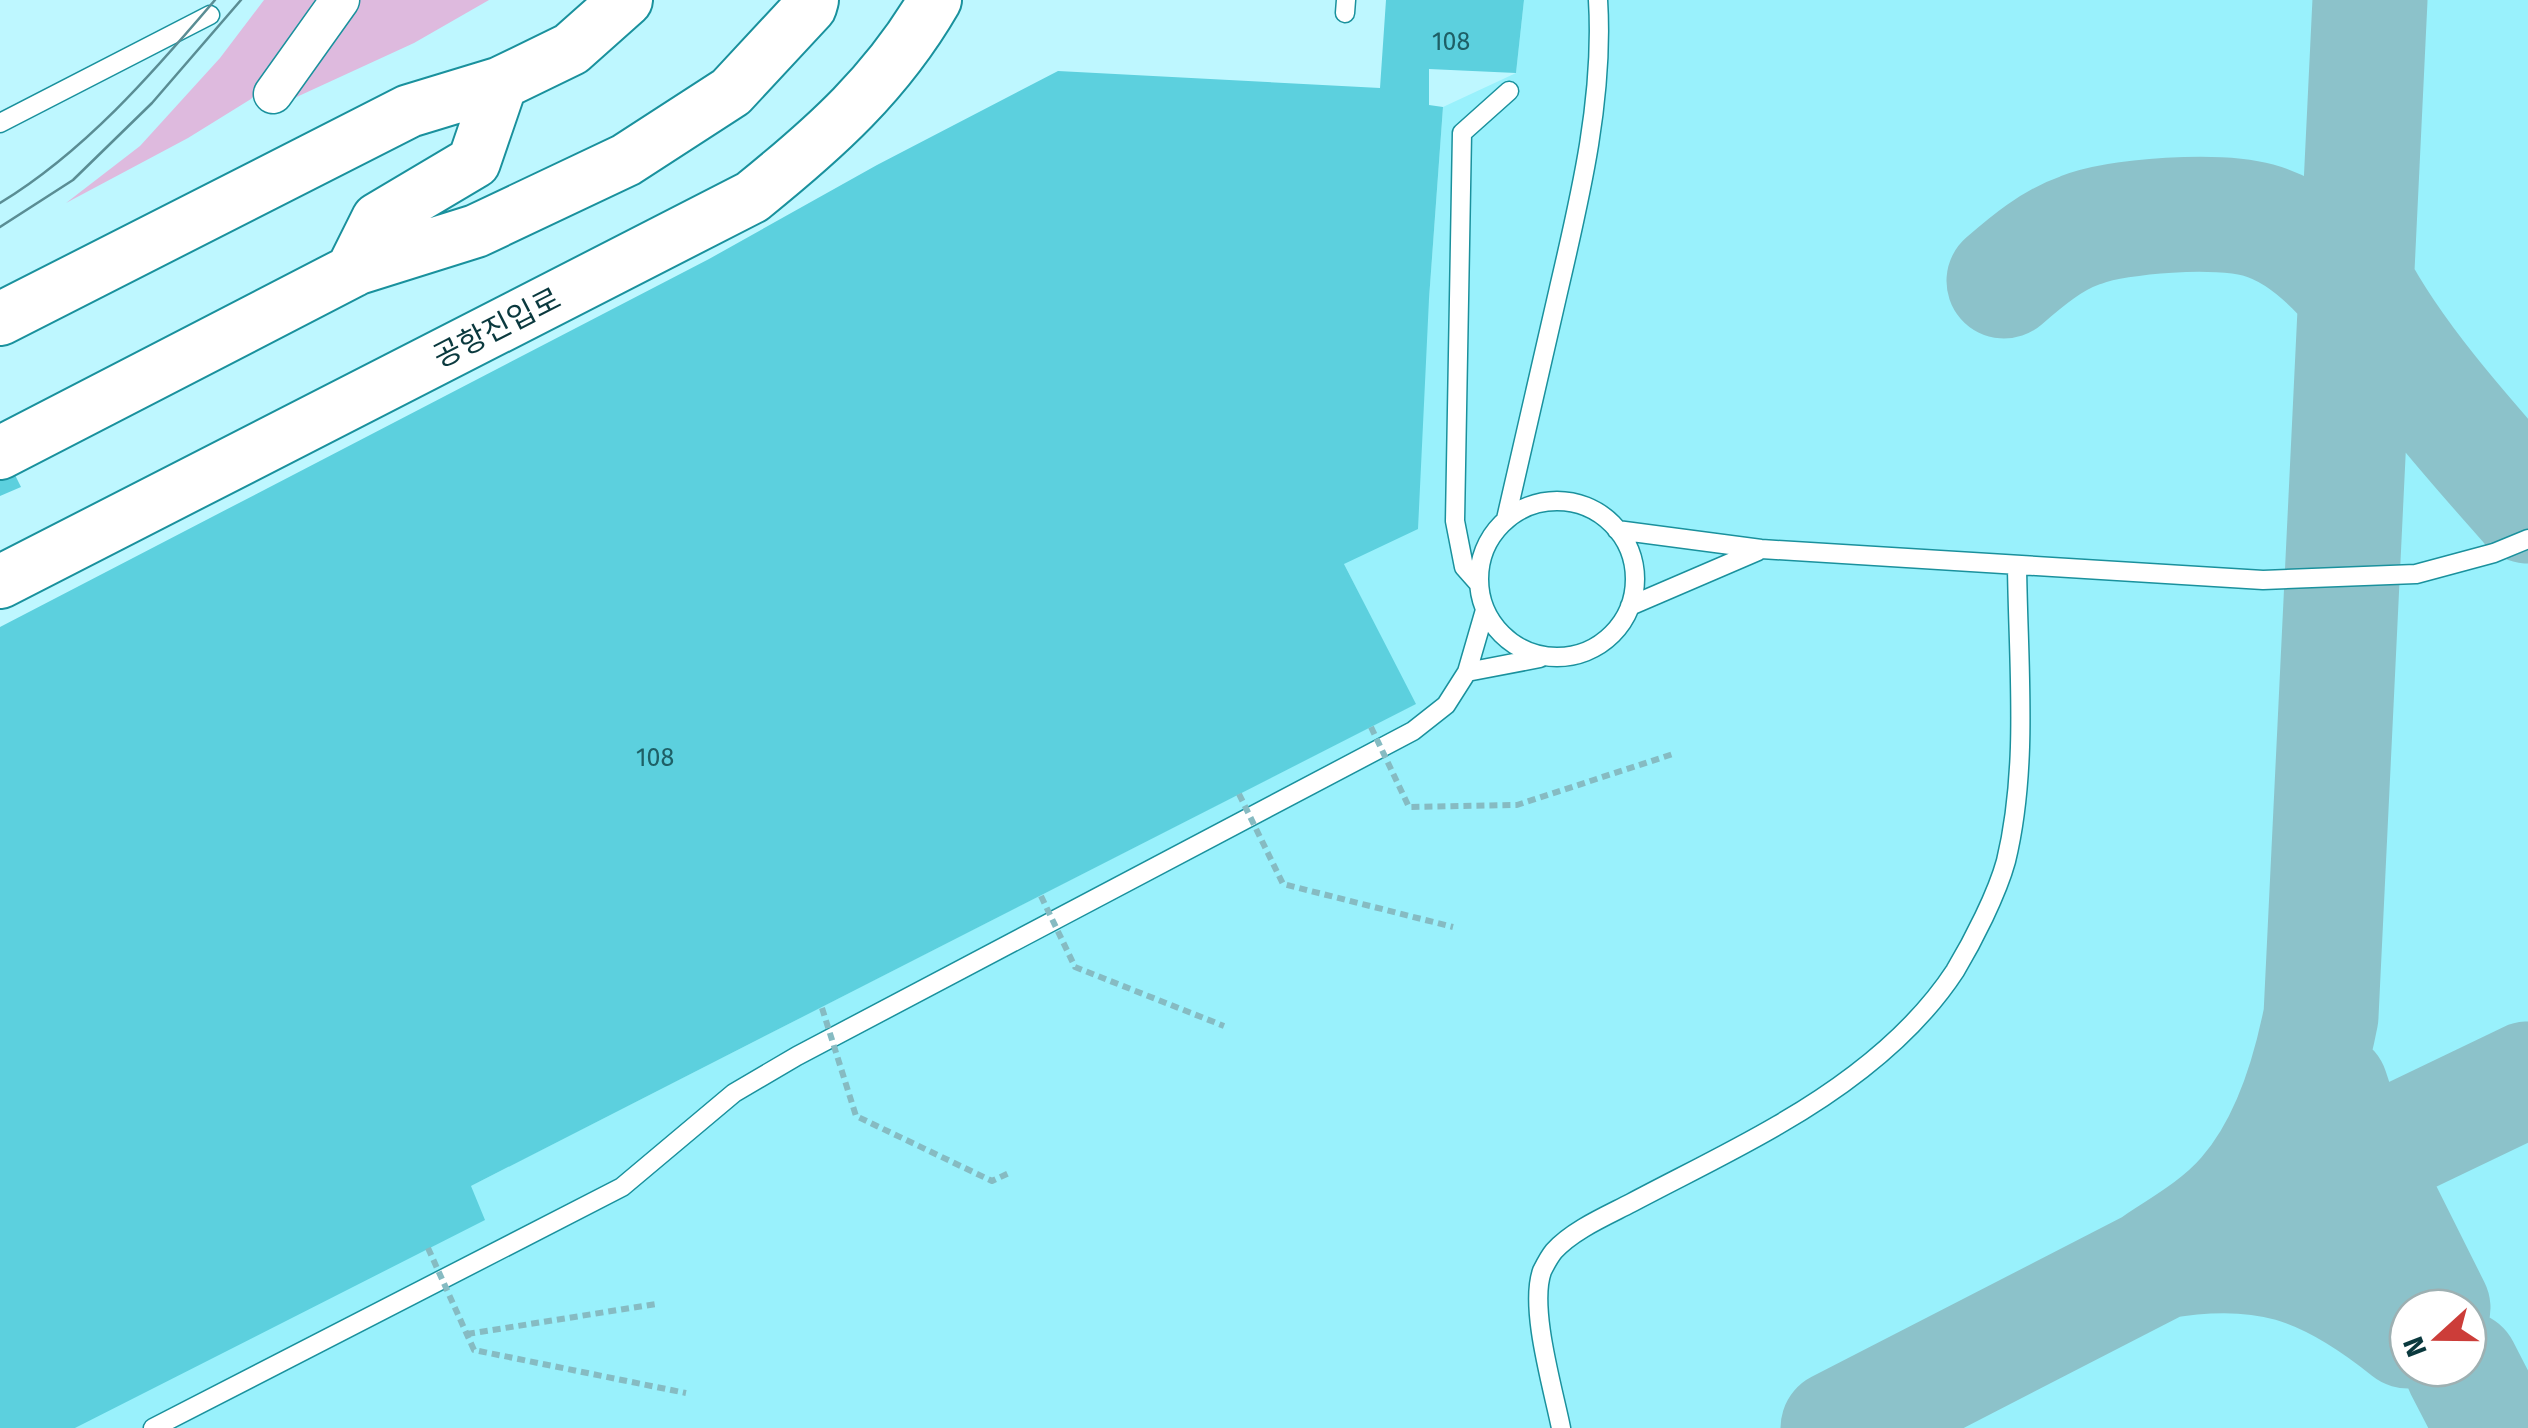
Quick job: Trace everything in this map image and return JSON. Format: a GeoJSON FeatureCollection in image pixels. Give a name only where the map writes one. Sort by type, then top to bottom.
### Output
{"type":"FeatureCollection","features":[{"type":"Feature","properties":{"kind":"main road"},"geometry":{"type":"LineString","coordinates":[[0,319],[409,111],[500,84],[572,49],[626,0]]}},
{"type":"Feature","properties":{"kind":"main road"},"geometry":{"type":"LineString","coordinates":[[0,453],[352,271],[476,230],[626,160],[732,92],[810,7],[812,0]]}},
{"type":"Feature","properties":{"kind":"main road","name":"공항진입로"},"geometry":{"type":"LineString","coordinates":[[0,582],[752,198],[813,148],[876,87],[912,40],[934,0]]}},
{"type":"Feature","properties":{"kind":"main road"},"geometry":{"type":"LineString","coordinates":[[352,271],[378,219],[474,162],[500,84]]}},
{"type":"Feature","properties":{"kind":"street"},"geometry":{"type":"LineString","coordinates":[[273,94],[340,0]]}},
{"type":"Feature","properties":{"kind":"lane"},"geometry":{"type":"LineString","coordinates":[[1506,519],[1572,232],[1595,103],[1600,52],[1598,0]]}},
{"type":"Feature","properties":{"kind":"lane"},"geometry":{"type":"LineString","coordinates":[[0,122],[210,16]]}},
{"type":"Feature","properties":{"kind":"lane"},"geometry":{"type":"LineString","coordinates":[[1478,584],[1464,567],[1455,521],[1462,133],[1509,91]]}},
{"type":"Feature","properties":{"kind":"lane"},"geometry":{"type":"LineString","coordinates":[[1467,672],[1572,656],[1598,646],[1617,629],[1630,606],[1635,580],[1630,553],[1618,530],[1599,514],[1576,504],[1552,501],[1528,507],[1506,519],[1491,537],[1481,559],[1478,584],[1485,610],[1499,632],[1520,649],[1546,657]]}},
{"type":"Feature","properties":{"kind":"lane"},"geometry":{"type":"LineString","coordinates":[[1618,530],[1761,549],[2263,580],[2416,574],[2494,554],[2528,539]]}},
{"type":"Feature","properties":{"kind":"lane"},"geometry":{"type":"LineString","coordinates":[[1630,606],[1761,549]]}},
{"type":"Feature","properties":{"kind":"lane"},"geometry":{"type":"LineString","coordinates":[[1561,1428],[1538,1310],[1538,1286],[1554,1251],[1604,1218],[1780,1124],[1826,1094],[1906,1029],[1963,956],[2005,865],[2014,818],[2019,732],[2017,565]]}},
{"type":"Feature","properties":{"kind":"lane"},"geometry":{"type":"LineString","coordinates":[[152,1428],[622,1188],[734,1093],[797,1056],[1413,731],[1446,705],[1467,672],[1485,610]]}},
{"type":"Feature","properties":{"kind":"path"},"geometry":{"type":"LineString","coordinates":[[1371,727],[1410,807],[1517,804],[1676,754]]}},
{"type":"Feature","properties":{"kind":"path"},"geometry":{"type":"LineString","coordinates":[[1239,794],[1283,884],[1453,927]]}},
{"type":"Feature","properties":{"kind":"path"},"geometry":{"type":"LineString","coordinates":[[1041,896],[1075,968],[1224,1026]]}},
{"type":"Feature","properties":{"kind":"path"},"geometry":{"type":"LineString","coordinates":[[822,1008],[856,1116],[992,1181],[1009,1173]]}},
{"type":"Feature","properties":{"kind":"path"},"geometry":{"type":"LineString","coordinates":[[428,1248],[474,1350],[686,1392]]}},
{"type":"Feature","properties":{"kind":"path"},"geometry":{"type":"LineString","coordinates":[[466,1334],[656,1304]]}},
{"type":"Feature","properties":{"kind":"shaded area"},"geometry":{"type":"Polygon","coordinates":[[[264,0],[325,0],[282,63],[251,99],[188,138],[66,203],[140,146],[220,58],[264,0]]]}},
{"type":"Feature","properties":{"kind":"shaded area"},"geometry":{"type":"Polygon","coordinates":[[[360,0],[489,0],[414,43],[290,100],[360,0]]]}},
{"type":"Feature","properties":{"kind":"shaded area"},"geometry":{"type":"Polygon","coordinates":[[[1524,0],[2528,0],[2528,1428],[75,1428],[471,1186],[1415,704],[1344,564],[1429,299],[1443,107],[1516,73],[1524,0]]]}},
{"type":"Feature","properties":{"kind":"building"},"geometry":{"type":"Polygon","coordinates":[[[1386,0],[1524,0],[1516,73],[1429,69],[1429,105],[1443,107],[1418,529],[1344,564],[1416,704],[471,1186],[485,1220],[75,1428],[0,1428],[0,627],[709,259],[877,165],[1058,71],[1380,88],[1386,0]]]}},
{"type":"Feature","properties":{"kind":"building"},"geometry":{"type":"Polygon","coordinates":[[[0,445],[21,487],[0,496],[0,445]]]}},
{"type":"Feature","properties":{"kind":"taxiway"},"geometry":{"type":"LineString","coordinates":[[2158,1262],[2226,1214],[2260,1176],[2294,1110],[2321,1016],[2370,0]]}},
{"type":"Feature","properties":{"kind":"taxiway"},"geometry":{"type":"LineString","coordinates":[[2004,281],[2050,245],[2081,230],[2144,217],[2195,214],[2241,217],[2273,225],[2324,259],[2356,293]]}},
{"type":"Feature","properties":{"kind":"taxiway"},"geometry":{"type":"LineString","coordinates":[[2356,282],[2413,370],[2528,506]]}},
{"type":"Feature","properties":{"kind":"taxiway"},"geometry":{"type":"LineString","coordinates":[[1838,1428],[2355,1162],[2528,1079]]}},
{"type":"Feature","properties":{"kind":"taxiway"},"geometry":{"type":"LineString","coordinates":[[2331,1089],[2355,1162],[2423,1288]]}},
{"type":"Feature","properties":{"kind":"taxiway"},"geometry":{"type":"LineString","coordinates":[[2158,1262],[2230,1255],[2292,1265],[2321,1275],[2388,1316]]}},
{"type":"Feature","properties":{"kind":"taxiway"},"geometry":{"type":"LineString","coordinates":[[2472,1388],[2493,1428]]}},
{"type":"Feature","properties":{"kind":"tram line"},"geometry":{"type":"LineString","coordinates":[[0,203],[88,136],[215,0]]}},
{"type":"Feature","properties":{"kind":"tram line"},"geometry":{"type":"LineString","coordinates":[[0,227],[73,180],[152,103],[241,0]]}}]}
